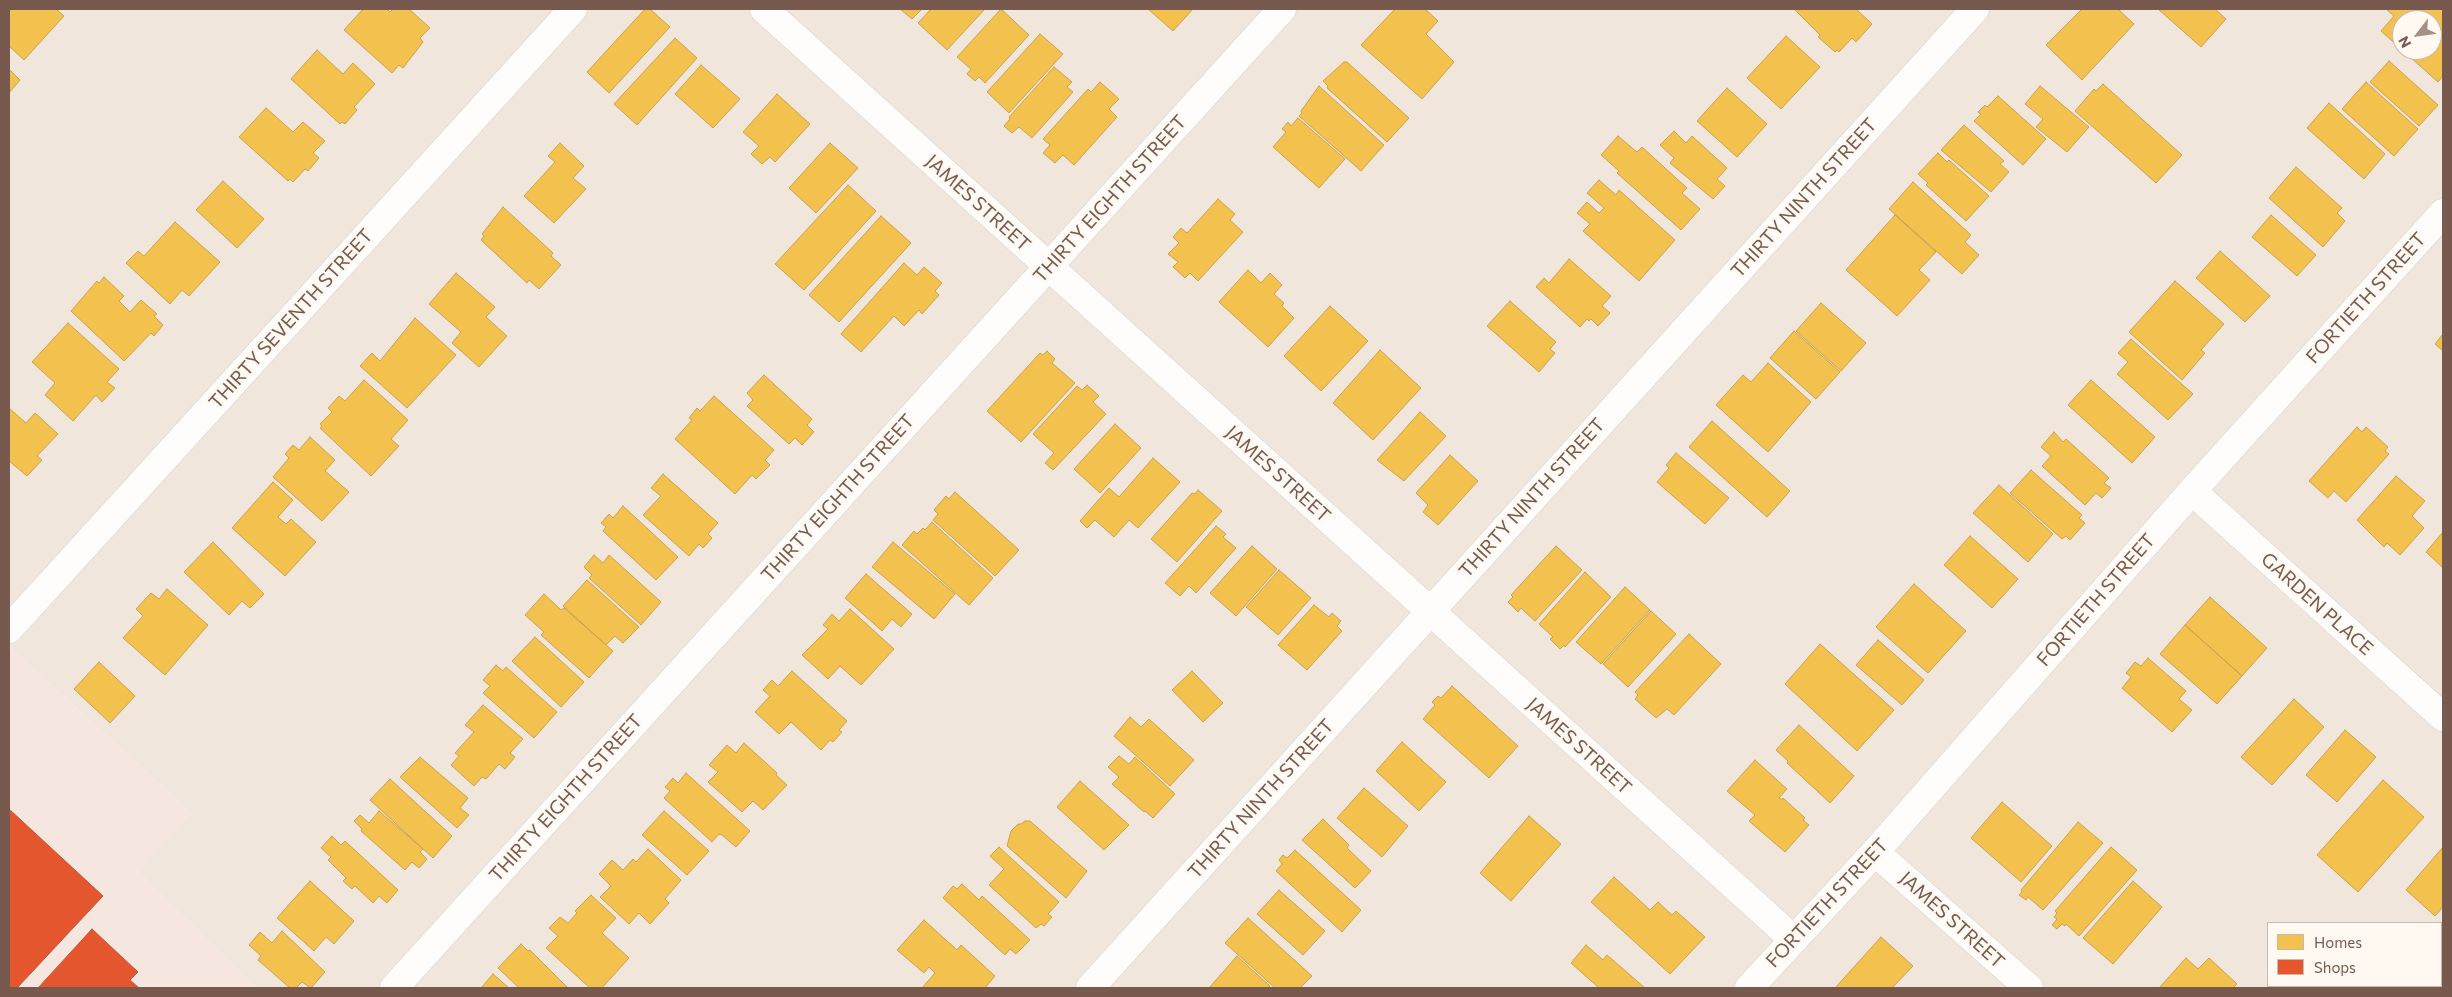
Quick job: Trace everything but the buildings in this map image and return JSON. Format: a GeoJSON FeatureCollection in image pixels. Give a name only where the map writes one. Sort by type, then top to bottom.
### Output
{"type":"FeatureCollection","features":[{"type":"Feature","properties":{"kind":"street","name":"THIRTY SEVENTH STREET"},"geometry":{"type":"LineString","coordinates":[[9,629],[573,9]]}},
{"type":"Feature","properties":{"kind":"street","name":"JAMES STREET"},"geometry":{"type":"LineString","coordinates":[[764,9],[1793,939]]}},
{"type":"Feature","properties":{"kind":"street","name":"THIRTY EIGHTH STREET"},"geometry":{"type":"LineString","coordinates":[[394,988],[1282,9]]}},
{"type":"Feature","properties":{"kind":"street","name":"THIRTY NINTH STREET"},"geometry":{"type":"LineString","coordinates":[[1090,988],[1975,9]]}},
{"type":"Feature","properties":{"kind":"street","name":"FORTIETH STREET"},"geometry":{"type":"LineString","coordinates":[[1749,988],[1875,852],[2192,491],[2443,213]]}},
{"type":"Feature","properties":{"kind":"street","name":"GARDEN PLACE"},"geometry":{"type":"LineString","coordinates":[[2192,491],[2443,717]]}},
{"type":"Feature","properties":{"kind":"street","name":"JAMES STREET"},"geometry":{"type":"LineString","coordinates":[[1875,852],[2029,988]]}},
{"type":"Feature","properties":{"kind":"shaded area"},"geometry":{"type":"Polygon","coordinates":[[[9,9],[2443,9],[2443,988],[256,988],[138,871],[192,813],[9,646],[9,9]]]}},
{"type":"Feature","properties":{"kind":"shaded area"},"geometry":{"type":"Polygon","coordinates":[[[9,646],[192,813],[139,871],[256,988],[9,988],[9,646]]]}}]}
